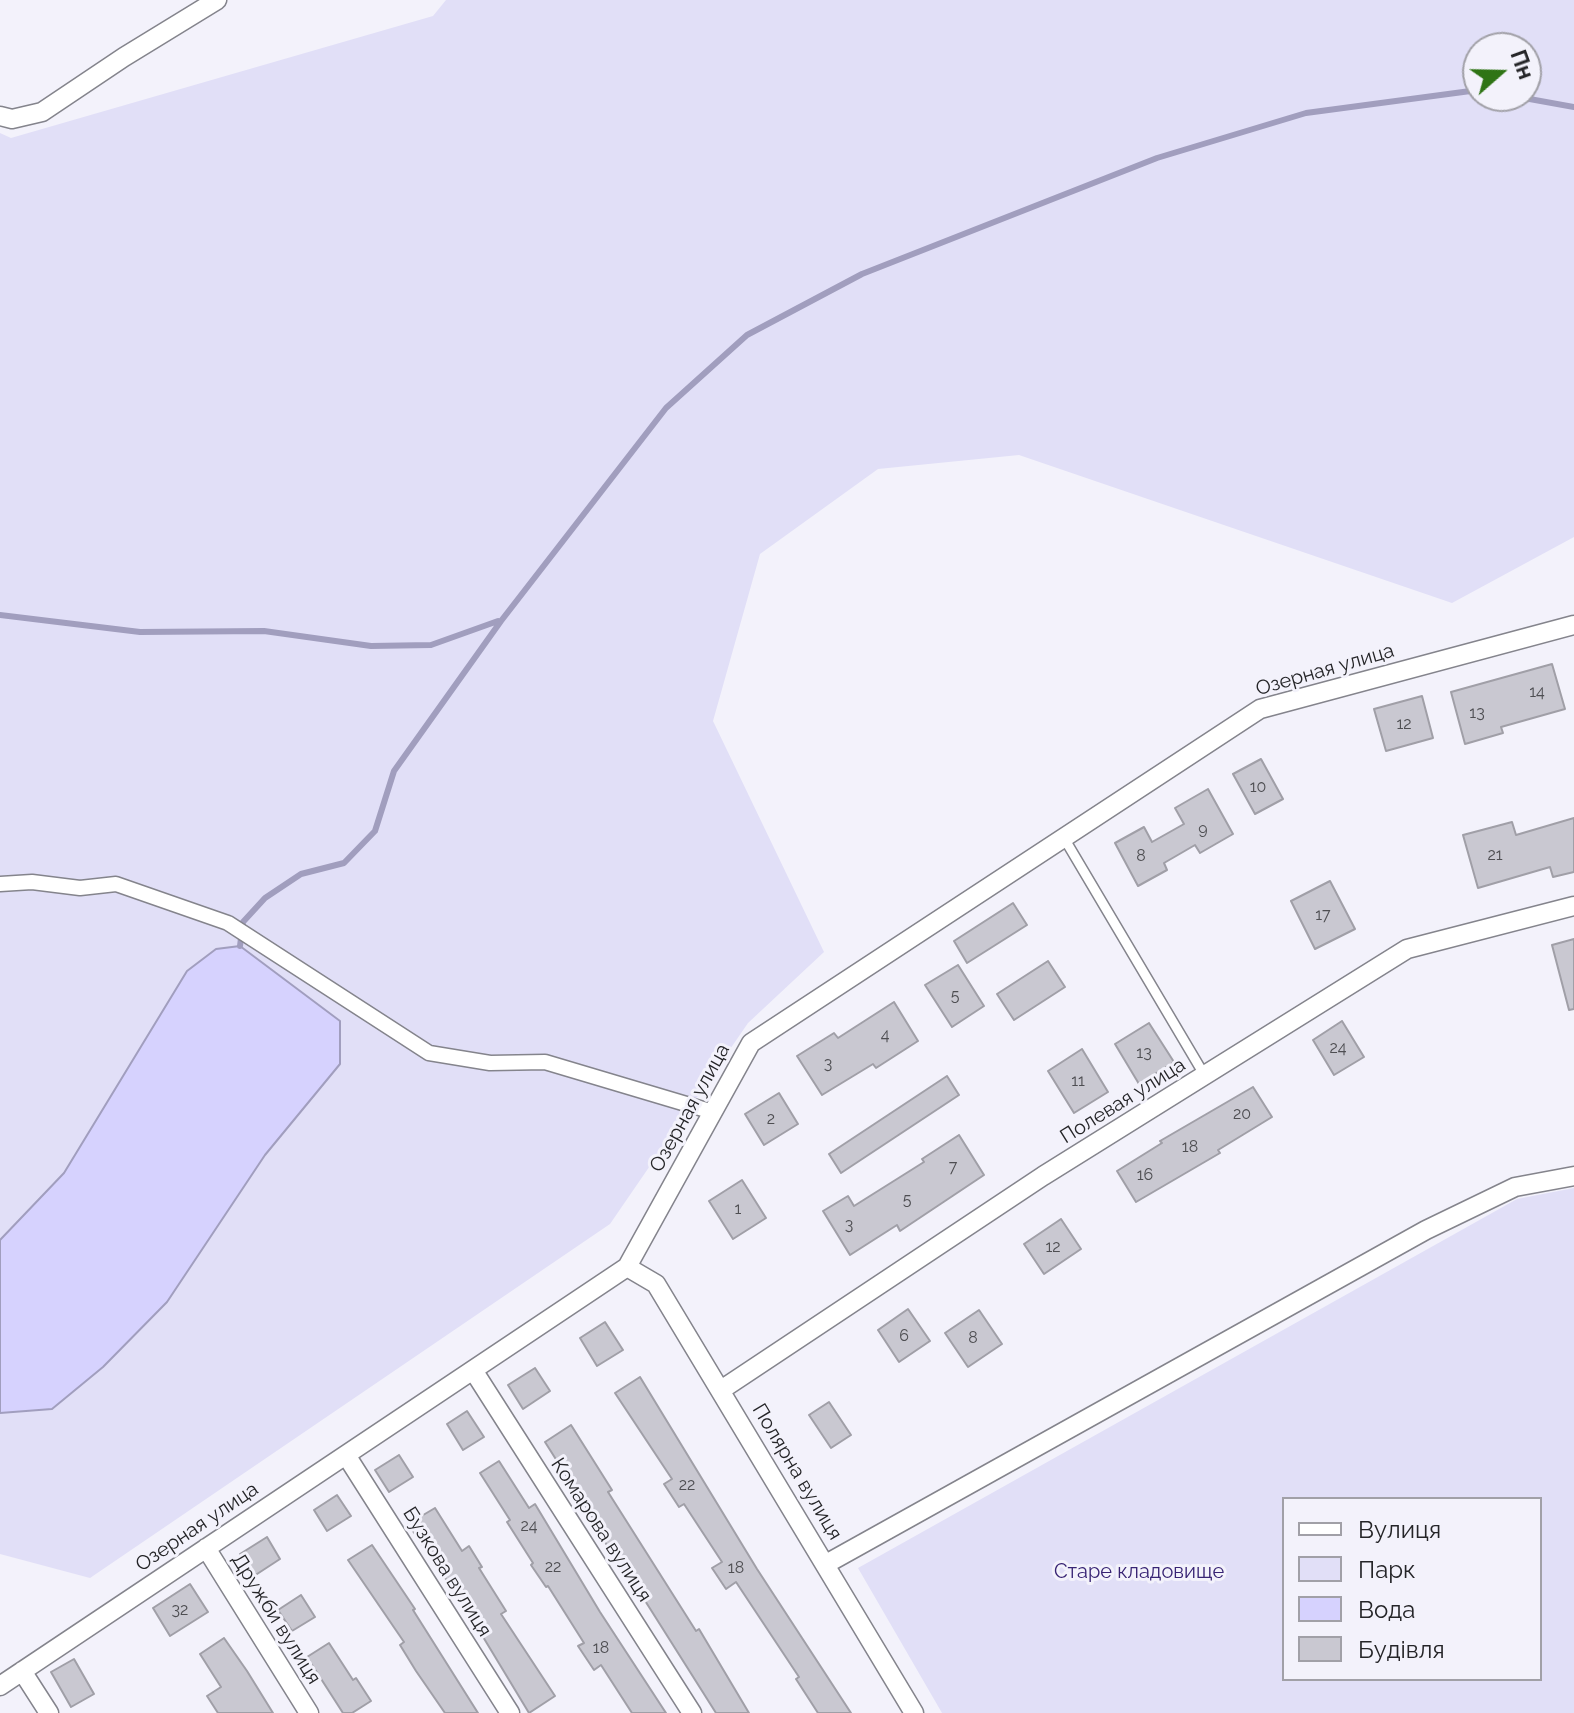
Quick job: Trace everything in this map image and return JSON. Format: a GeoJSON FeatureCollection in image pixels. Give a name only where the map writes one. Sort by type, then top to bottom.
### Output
{"type":"FeatureCollection","features":[{"type":"Feature","properties":{"kind":"street"},"geometry":{"type":"LineString","coordinates":[[0,116],[12,119],[42,112],[217,0]]}},
{"type":"Feature","properties":{"kind":"street","name":"Озерная улица"},"geometry":{"type":"LineString","coordinates":[[0,1686],[627,1267],[751,1043],[1260,709],[1574,625]]}},
{"type":"Feature","properties":{"kind":"street"},"geometry":{"type":"LineString","coordinates":[[0,884],[32,882],[80,888],[116,884],[228,923],[429,1053],[490,1063],[545,1062],[713,1112]]}},
{"type":"Feature","properties":{"kind":"street","name":"Полевая улица"},"geometry":{"type":"LineString","coordinates":[[721,1390],[1030,1185],[1407,949],[1574,906]]}},
{"type":"Feature","properties":{"kind":"street"},"geometry":{"type":"LineString","coordinates":[[826,1564],[1426,1230],[1515,1187],[1574,1176]]}},
{"type":"Feature","properties":{"kind":"street","name":"Полярна вулиця"},"geometry":{"type":"LineString","coordinates":[[627,1267],[656,1284],[914,1713]]}},
{"type":"Feature","properties":{"kind":"street","name":"Комарова вулиця"},"geometry":{"type":"LineString","coordinates":[[473,1370],[692,1713]]}},
{"type":"Feature","properties":{"kind":"street","name":"Бузкова вулиця"},"geometry":{"type":"LineString","coordinates":[[346,1455],[510,1713]]}},
{"type":"Feature","properties":{"kind":"street","name":"Дружби вулиця"},"geometry":{"type":"LineString","coordinates":[[206,1548],[309,1713]]}},
{"type":"Feature","properties":{"kind":"street"},"geometry":{"type":"LineString","coordinates":[[22,1671],[49,1713]]}},
{"type":"Feature","properties":{"kind":"lane"},"geometry":{"type":"LineString","coordinates":[[1064,838],[1205,1076]]}},
{"type":"Feature","properties":{"kind":"green space"},"geometry":{"type":"Polygon","coordinates":[[[446,0],[1574,0],[1574,537],[1452,603],[1019,455],[878,469],[760,554],[713,721],[824,952],[748,1023],[610,1224],[90,1578],[0,1554],[0,133],[11,138],[433,16],[446,0]]]}},
{"type":"Feature","properties":{"kind":"green space","name":"Старе кладовище"},"geometry":{"type":"Polygon","coordinates":[[[1574,1188],[1574,1713],[942,1713],[858,1568],[1517,1199],[1574,1188]]]}},
{"type":"Feature","properties":{"kind":"water"},"geometry":{"type":"Polygon","coordinates":[[[240,946],[340,1021],[340,1064],[265,1155],[167,1302],[103,1367],[52,1409],[0,1413],[0,1240],[64,1173],[187,971],[216,949],[240,946]]]}},
{"type":"Feature","properties":{"kind":"building"},"geometry":{"type":"Polygon","coordinates":[[[1552,664],[1565,709],[1501,727],[1503,733],[1465,744],[1451,692],[1552,664]]]}},
{"type":"Feature","properties":{"kind":"building"},"geometry":{"type":"Polygon","coordinates":[[[1422,696],[1433,738],[1386,751],[1374,709],[1422,696]]]}},
{"type":"Feature","properties":{"kind":"building"},"geometry":{"type":"Polygon","coordinates":[[[1261,759],[1283,799],[1255,814],[1233,774],[1261,759]]]}},
{"type":"Feature","properties":{"kind":"building"},"geometry":{"type":"Polygon","coordinates":[[[1208,789],[1233,834],[1200,853],[1195,845],[1164,863],[1167,870],[1138,886],[1115,843],[1144,827],[1152,842],[1184,824],[1175,808],[1208,789]]]}},
{"type":"Feature","properties":{"kind":"building"},"geometry":{"type":"Polygon","coordinates":[[[1574,818],[1574,872],[1553,877],[1550,867],[1478,888],[1463,835],[1512,822],[1516,835],[1574,818]]]}},
{"type":"Feature","properties":{"kind":"building"},"geometry":{"type":"Polygon","coordinates":[[[1330,881],[1355,929],[1315,949],[1291,901],[1330,881]]]}},
{"type":"Feature","properties":{"kind":"building"},"geometry":{"type":"Polygon","coordinates":[[[1013,903],[1027,925],[967,963],[954,941],[1013,903]]]}},
{"type":"Feature","properties":{"kind":"building"},"geometry":{"type":"Polygon","coordinates":[[[1574,939],[1574,1009],[1569,1010],[1552,945],[1574,939]]]}},
{"type":"Feature","properties":{"kind":"building"},"geometry":{"type":"Polygon","coordinates":[[[1048,961],[1065,987],[1014,1020],[997,994],[1048,961]]]}},
{"type":"Feature","properties":{"kind":"building"},"geometry":{"type":"Polygon","coordinates":[[[958,965],[984,1006],[952,1027],[925,985],[958,965]]]}},
{"type":"Feature","properties":{"kind":"building"},"geometry":{"type":"Polygon","coordinates":[[[894,1002],[918,1041],[876,1068],[873,1064],[822,1095],[797,1056],[834,1033],[838,1038],[894,1002]]]}},
{"type":"Feature","properties":{"kind":"building"},"geometry":{"type":"Polygon","coordinates":[[[1342,1021],[1364,1057],[1334,1075],[1313,1040],[1342,1021]]]}},
{"type":"Feature","properties":{"kind":"building"},"geometry":{"type":"Polygon","coordinates":[[[1149,1023],[1174,1062],[1139,1084],[1115,1044],[1149,1023]]]}},
{"type":"Feature","properties":{"kind":"building"},"geometry":{"type":"Polygon","coordinates":[[[1082,1049],[1108,1092],[1074,1113],[1048,1071],[1082,1049]]]}},
{"type":"Feature","properties":{"kind":"building"},"geometry":{"type":"Polygon","coordinates":[[[947,1076],[959,1095],[841,1173],[829,1154],[947,1076]]]}},
{"type":"Feature","properties":{"kind":"building"},"geometry":{"type":"Polygon","coordinates":[[[1253,1087],[1272,1117],[1218,1150],[1220,1153],[1136,1202],[1117,1171],[1162,1143],[1160,1141],[1253,1087]]]}},
{"type":"Feature","properties":{"kind":"building"},"geometry":{"type":"Polygon","coordinates":[[[779,1093],[798,1124],[764,1145],[745,1114],[779,1093]]]}},
{"type":"Feature","properties":{"kind":"building"},"geometry":{"type":"Polygon","coordinates":[[[959,1135],[984,1175],[900,1231],[897,1225],[850,1255],[823,1211],[848,1196],[854,1206],[924,1162],[922,1159],[959,1135]]]}},
{"type":"Feature","properties":{"kind":"building"},"geometry":{"type":"Polygon","coordinates":[[[742,1180],[766,1218],[733,1239],[709,1201],[742,1180]]]}},
{"type":"Feature","properties":{"kind":"building"},"geometry":{"type":"Polygon","coordinates":[[[1061,1219],[1081,1249],[1044,1274],[1024,1244],[1061,1219]]]}},
{"type":"Feature","properties":{"kind":"building"},"geometry":{"type":"Polygon","coordinates":[[[908,1309],[930,1341],[899,1362],[878,1330],[908,1309]]]}},
{"type":"Feature","properties":{"kind":"building"},"geometry":{"type":"Polygon","coordinates":[[[979,1310],[1002,1344],[968,1367],[945,1333],[979,1310]]]}},
{"type":"Feature","properties":{"kind":"building"},"geometry":{"type":"Polygon","coordinates":[[[605,1322],[623,1350],[597,1366],[580,1338],[605,1322]]]}},
{"type":"Feature","properties":{"kind":"building"},"geometry":{"type":"Polygon","coordinates":[[[535,1368],[550,1391],[523,1409],[508,1385],[535,1368]]]}},
{"type":"Feature","properties":{"kind":"building"},"geometry":{"type":"Polygon","coordinates":[[[640,1377],[757,1569],[851,1713],[818,1713],[796,1679],[799,1677],[736,1582],[726,1589],[712,1568],[722,1562],[684,1504],[679,1507],[664,1484],[672,1479],[615,1393],[640,1377]]]}},
{"type":"Feature","properties":{"kind":"building"},"geometry":{"type":"Polygon","coordinates":[[[829,1402],[851,1435],[831,1448],[809,1415],[829,1402]]]}},
{"type":"Feature","properties":{"kind":"building"},"geometry":{"type":"Polygon","coordinates":[[[467,1411],[484,1437],[463,1450],[447,1424],[467,1411]]]}},
{"type":"Feature","properties":{"kind":"building"},"geometry":{"type":"Polygon","coordinates":[[[571,1425],[612,1490],[608,1492],[696,1631],[699,1629],[749,1713],[716,1713],[597,1531],[600,1529],[545,1442],[571,1425]]]}},
{"type":"Feature","properties":{"kind":"building"},"geometry":{"type":"Polygon","coordinates":[[[399,1455],[413,1477],[389,1492],[375,1470],[399,1455]]]}},
{"type":"Feature","properties":{"kind":"building"},"geometry":{"type":"Polygon","coordinates":[[[499,1461],[529,1508],[535,1504],[666,1713],[632,1713],[601,1665],[594,1670],[578,1646],[584,1643],[531,1565],[533,1563],[507,1522],[510,1520],[480,1473],[499,1461]]]}},
{"type":"Feature","properties":{"kind":"building"},"geometry":{"type":"Polygon","coordinates":[[[337,1495],[351,1516],[327,1531],[314,1510],[337,1495]]]}},
{"type":"Feature","properties":{"kind":"building"},"geometry":{"type":"Polygon","coordinates":[[[435,1508],[462,1551],[469,1546],[506,1611],[501,1614],[555,1696],[529,1713],[465,1607],[408,1524],[435,1508]]]}},
{"type":"Feature","properties":{"kind":"building"},"geometry":{"type":"Polygon","coordinates":[[[267,1537],[280,1559],[254,1576],[240,1554],[267,1537]]]}},
{"type":"Feature","properties":{"kind":"building"},"geometry":{"type":"Polygon","coordinates":[[[372,1545],[478,1713],[445,1713],[416,1671],[400,1645],[404,1642],[348,1560],[372,1545]]]}},
{"type":"Feature","properties":{"kind":"building"},"geometry":{"type":"Polygon","coordinates":[[[190,1584],[208,1612],[170,1636],[153,1608],[190,1584]]]}},
{"type":"Feature","properties":{"kind":"building"},"geometry":{"type":"Polygon","coordinates":[[[301,1595],[315,1617],[292,1631],[278,1610],[301,1595]]]}},
{"type":"Feature","properties":{"kind":"building"},"geometry":{"type":"Polygon","coordinates":[[[224,1638],[273,1713],[218,1713],[207,1696],[221,1687],[200,1654],[224,1638]]]}},
{"type":"Feature","properties":{"kind":"building"},"geometry":{"type":"Polygon","coordinates":[[[329,1643],[371,1701],[352,1713],[343,1713],[307,1657],[329,1643]]]}},
{"type":"Feature","properties":{"kind":"building"},"geometry":{"type":"Polygon","coordinates":[[[74,1659],[94,1694],[71,1707],[51,1672],[74,1659]]]}},
{"type":"Feature","properties":{"kind":"waterway"},"geometry":{"type":"LineString","coordinates":[[240,946],[243,922],[265,898],[301,874],[344,863],[375,831],[394,771],[501,621],[666,408],[747,335],[862,274],[1157,158],[1306,113],[1462,92]]}},
{"type":"Feature","properties":{"kind":"waterway"},"geometry":{"type":"LineString","coordinates":[[1542,101],[1574,107]]}},
{"type":"Feature","properties":{"kind":"waterway"},"geometry":{"type":"LineString","coordinates":[[0,615],[140,632],[264,631],[371,646],[431,645],[498,621]]}}]}
